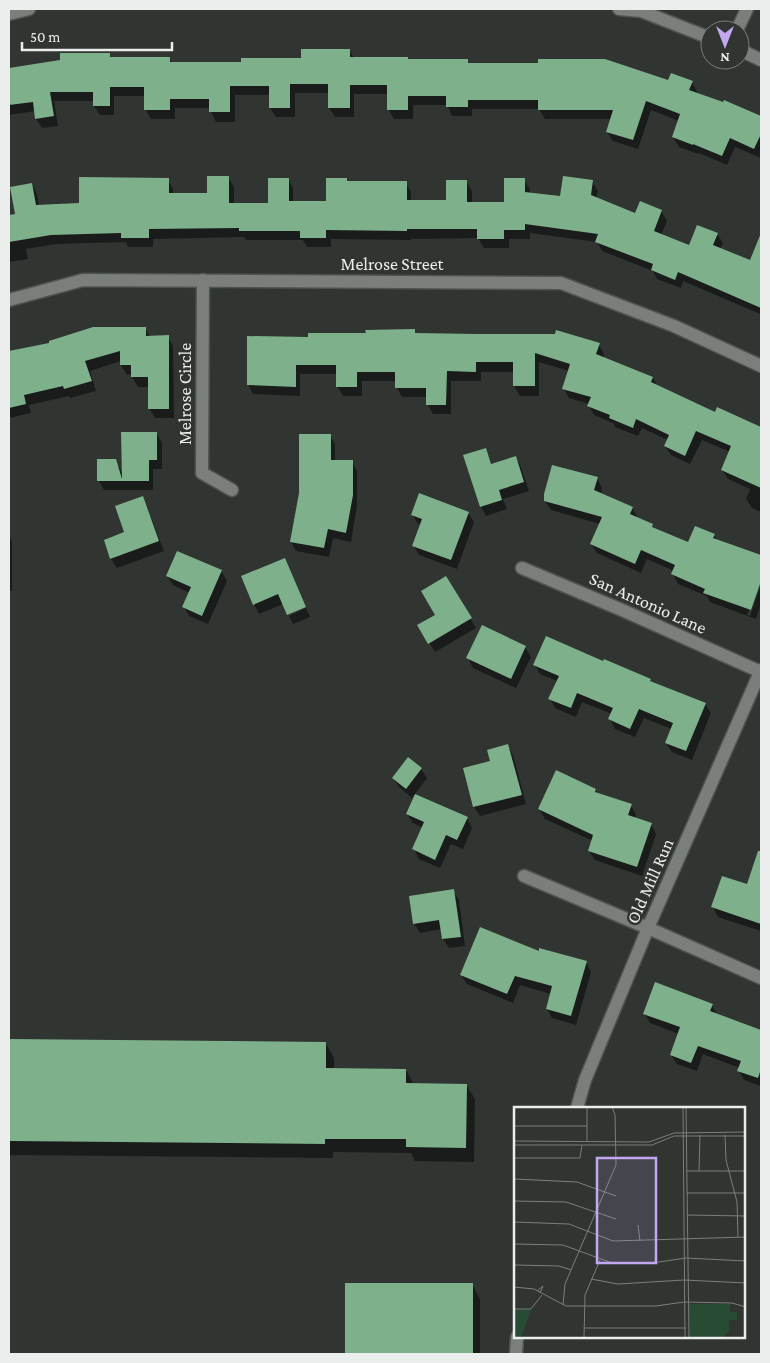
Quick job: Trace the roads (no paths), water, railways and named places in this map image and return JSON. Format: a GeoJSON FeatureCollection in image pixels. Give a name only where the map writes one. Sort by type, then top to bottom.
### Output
{"type":"FeatureCollection","features":[{"type":"Feature","properties":{"kind":"street"},"geometry":{"type":"LineString","coordinates":[[9,14],[28,9]]}},
{"type":"Feature","properties":{"kind":"street"},"geometry":{"type":"LineString","coordinates":[[619,9],[640,11],[700,34]]}},
{"type":"Feature","properties":{"kind":"street","name":"Melrose Street"},"geometry":{"type":"LineString","coordinates":[[9,300],[83,280],[561,283],[674,326],[761,366]]}},
{"type":"Feature","properties":{"kind":"street","name":"Melrose Circle"},"geometry":{"type":"LineString","coordinates":[[203,280],[202,473],[232,490]]}},
{"type":"Feature","properties":{"kind":"street","name":"San Antonio Lane"},"geometry":{"type":"LineString","coordinates":[[522,568],[761,671]]}},
{"type":"Feature","properties":{"kind":"street","name":"Old Mill Run"},"geometry":{"type":"LineString","coordinates":[[576,1107],[648,928],[761,671]]}},
{"type":"Feature","properties":{"kind":"street"},"geometry":{"type":"LineString","coordinates":[[524,876],[761,978]]}},
{"type":"Feature","properties":{"kind":"street"},"geometry":{"type":"LineString","coordinates":[[516,1354],[517,1338]]}}]}
